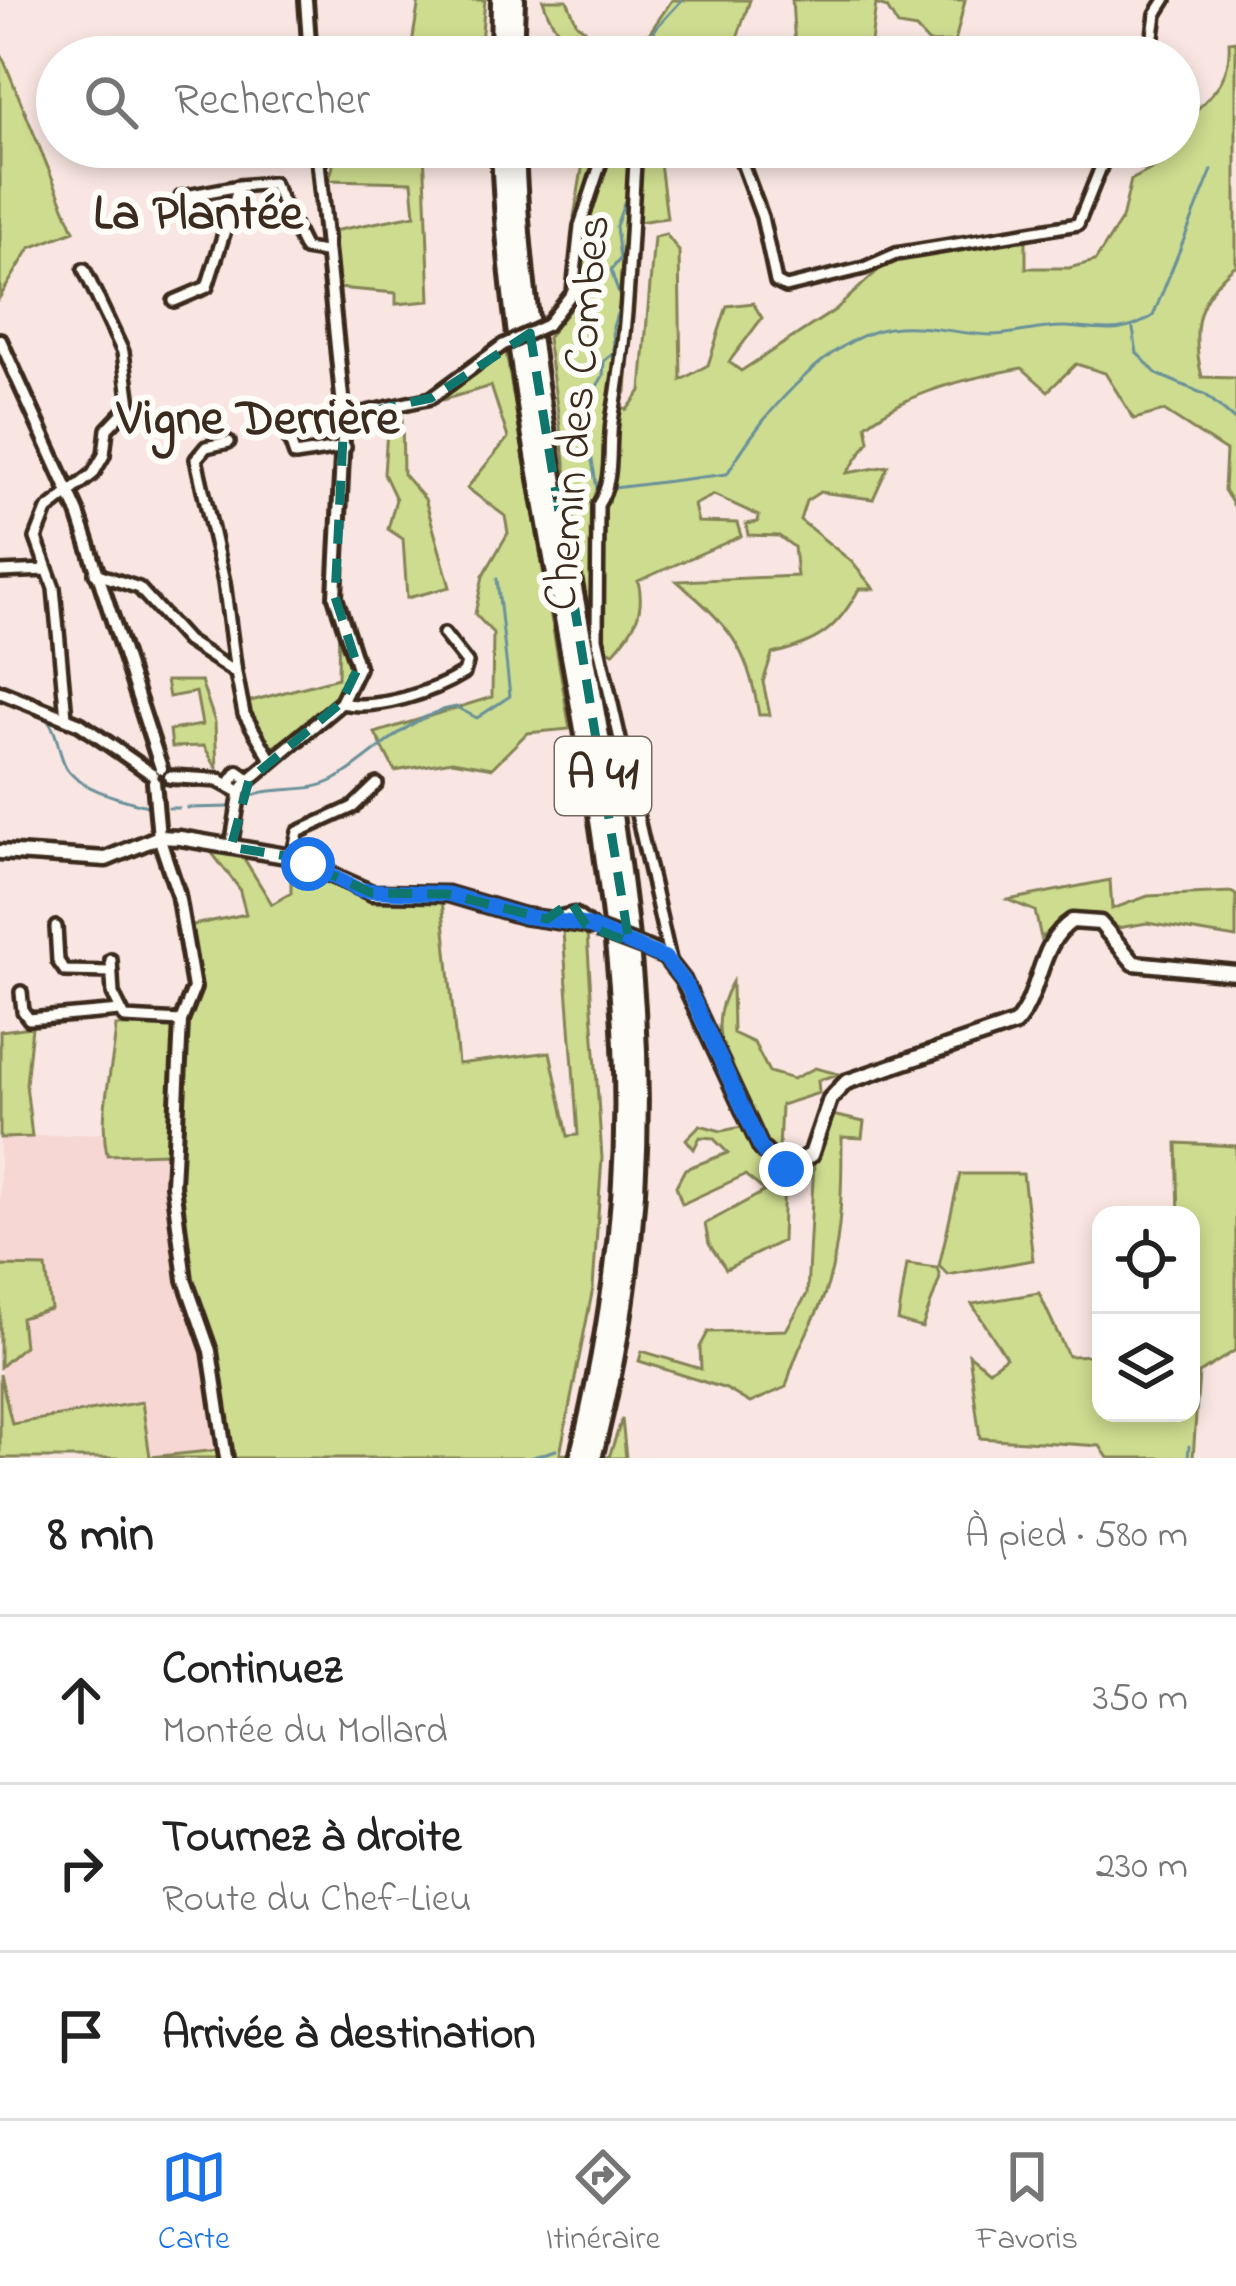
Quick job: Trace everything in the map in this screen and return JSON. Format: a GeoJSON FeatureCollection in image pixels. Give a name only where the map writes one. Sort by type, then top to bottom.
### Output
{"type":"FeatureCollection","features":[{"type":"Feature","properties":{"kind":"highway"},"geometry":{"type":"LineString","coordinates":[[500,36],[501,0]]}},
{"type":"Feature","properties":{"kind":"highway"},"geometry":{"type":"LineString","coordinates":[[514,36],[515,0]]}},
{"type":"Feature","properties":{"kind":"highway","name":"A 41"},"geometry":{"type":"LineString","coordinates":[[503,168],[527,417],[596,811],[622,1030],[624,1153],[618,1245],[604,1343],[579,1458]]}},
{"type":"Feature","properties":{"kind":"highway","name":"A 41"},"geometry":{"type":"LineString","coordinates":[[517,168],[538,397],[616,851],[635,1016],[638,1120],[631,1246],[613,1368],[592,1458]]}},
{"type":"Feature","properties":{"kind":"main road"},"geometry":{"type":"LineString","coordinates":[[0,852],[106,859],[160,837],[292,857],[372,893],[448,894],[556,919],[574,915],[671,964],[703,1017],[761,1148],[782,1169],[811,1156],[828,1103],[841,1085],[1015,1024],[1029,1005],[1052,941],[1072,921],[1100,923],[1121,954],[1138,965],[1236,973]]}},
{"type":"Feature","properties":{"kind":"street"},"geometry":{"type":"LineString","coordinates":[[307,0],[309,36]]}},
{"type":"Feature","properties":{"kind":"street"},"geometry":{"type":"LineString","coordinates":[[1153,36],[1156,14],[1165,0]]}},
{"type":"Feature","properties":{"kind":"street"},"geometry":{"type":"LineString","coordinates":[[231,847],[229,783],[238,772],[248,778],[341,704],[358,668],[335,597],[344,417],[318,168]]}},
{"type":"Feature","properties":{"kind":"street"},"geometry":{"type":"LineString","coordinates":[[344,417],[430,398],[503,345],[547,325],[573,292],[580,226],[599,168]]}},
{"type":"Feature","properties":{"kind":"street","name":"Chemin des Combes"},"geometry":{"type":"LineString","coordinates":[[635,168],[627,338],[612,417],[608,490],[598,505],[597,638],[671,964]]}},
{"type":"Feature","properties":{"kind":"street"},"geometry":{"type":"LineString","coordinates":[[744,168],[762,217],[774,276],[786,286],[864,268],[896,254],[1018,231],[1067,230],[1078,224],[1101,168]]}},
{"type":"Feature","properties":{"kind":"street"},"geometry":{"type":"LineString","coordinates":[[181,197],[273,183],[305,249],[324,251]]}},
{"type":"Feature","properties":{"kind":"street"},"geometry":{"type":"LineString","coordinates":[[174,301],[207,287],[239,186]]}},
{"type":"Feature","properties":{"kind":"street"},"geometry":{"type":"LineString","coordinates":[[66,717],[68,690],[61,679],[54,588],[36,538],[47,510],[93,475],[104,455],[107,429],[130,405],[123,352],[84,269]]}},
{"type":"Feature","properties":{"kind":"street"},"geometry":{"type":"LineString","coordinates":[[0,340],[70,497],[158,774],[160,837],[182,910],[194,988],[181,1021],[173,1185],[185,1280],[210,1351],[226,1458]]}},
{"type":"Feature","properties":{"kind":"street"},"geometry":{"type":"LineString","coordinates":[[282,418],[295,455],[345,447]]}},
{"type":"Feature","properties":{"kind":"street"},"geometry":{"type":"LineString","coordinates":[[229,442],[206,447],[196,460],[224,582],[244,714],[267,762]]}},
{"type":"Feature","properties":{"kind":"street"},"geometry":{"type":"LineString","coordinates":[[0,572],[47,570]]}},
{"type":"Feature","properties":{"kind":"street"},"geometry":{"type":"LineString","coordinates":[[95,573],[139,588],[196,649],[236,673]]}},
{"type":"Feature","properties":{"kind":"street"},"geometry":{"type":"LineString","coordinates":[[341,704],[378,704],[445,685],[464,673],[467,663],[444,634]]}},
{"type":"Feature","properties":{"kind":"street"},"geometry":{"type":"LineString","coordinates":[[0,692],[66,717],[158,774],[229,783]]}},
{"type":"Feature","properties":{"kind":"street"},"geometry":{"type":"LineString","coordinates":[[292,857],[298,832],[353,807],[377,784]]}},
{"type":"Feature","properties":{"kind":"street"},"geometry":{"type":"LineString","coordinates":[[56,927],[58,961],[65,971],[111,966],[120,1012]]}},
{"type":"Feature","properties":{"kind":"street"},"geometry":{"type":"LineString","coordinates":[[21,992],[22,1011],[29,1019],[120,1012],[136,1022],[181,1021]]}},
{"type":"Feature","properties":{"kind":"highlighted area"},"geometry":{"type":"Polygon","coordinates":[[[530,333],[629,942],[586,925],[571,902],[547,919],[448,894],[372,893],[292,857],[231,847],[249,780],[341,703],[358,668],[335,597],[344,417],[431,398],[530,333]]]}},
{"type":"Feature","properties":{"kind":"shaded area"},"geometry":{"type":"Polygon","coordinates":[[[102,1133],[107,1155],[167,1153],[176,1254],[204,1339],[219,1451],[150,1457],[141,1402],[12,1424],[0,1367],[24,1346],[21,1318],[51,1309],[46,1267],[0,1266],[0,1138],[102,1133]]]}},
{"type":"Feature","properties":{"kind":"green space"},"geometry":{"type":"Polygon","coordinates":[[[419,0],[485,0],[482,36],[413,36],[419,0]]]}},
{"type":"Feature","properties":{"kind":"green space"},"geometry":{"type":"Polygon","coordinates":[[[543,0],[567,0],[577,24],[594,36],[563,36],[543,0]]]}},
{"type":"Feature","properties":{"kind":"green space"},"geometry":{"type":"Polygon","coordinates":[[[672,0],[750,0],[738,36],[647,36],[672,0]]]}},
{"type":"Feature","properties":{"kind":"green space"},"geometry":{"type":"Polygon","coordinates":[[[792,0],[965,0],[956,36],[922,36],[916,29],[898,26],[887,8],[876,4],[872,36],[794,36],[792,0]]]}},
{"type":"Feature","properties":{"kind":"green space"},"geometry":{"type":"Polygon","coordinates":[[[1236,41],[1236,265],[1204,303],[1197,344],[1202,377],[1236,378],[1236,509],[1224,490],[1226,451],[1164,411],[1134,419],[1105,373],[1076,364],[1048,391],[1022,368],[1001,372],[921,394],[866,425],[869,441],[847,473],[888,466],[873,499],[820,492],[806,501],[800,520],[851,561],[874,589],[859,589],[824,633],[772,654],[763,682],[770,715],[759,715],[748,671],[733,639],[677,581],[797,576],[794,547],[779,536],[748,535],[746,524],[758,522],[759,516],[714,495],[694,505],[698,522],[737,523],[741,536],[638,581],[636,620],[613,653],[591,639],[547,338],[582,294],[587,223],[574,217],[582,168],[661,168],[667,218],[637,222],[626,392],[619,407],[627,410],[641,391],[654,237],[666,234],[679,251],[681,380],[708,365],[727,306],[753,303],[762,318],[729,362],[741,371],[835,310],[886,263],[1026,237],[1026,268],[1069,268],[1095,261],[1122,219],[1131,180],[1153,168],[1200,168],[1200,107],[1223,78],[1229,42],[1236,41]]]}},
{"type":"Feature","properties":{"kind":"green space"},"geometry":{"type":"Polygon","coordinates":[[[0,51],[36,139],[36,168],[48,168],[74,231],[30,248],[0,297],[0,51]]]}},
{"type":"Feature","properties":{"kind":"green space"},"geometry":{"type":"Polygon","coordinates":[[[332,168],[425,168],[430,301],[396,304],[396,293],[337,288],[333,231],[415,215],[412,182],[329,180],[332,168]]]}},
{"type":"Feature","properties":{"kind":"green space"},"geometry":{"type":"Polygon","coordinates":[[[506,352],[570,729],[527,733],[492,768],[452,761],[395,771],[375,733],[492,697],[493,633],[475,614],[483,576],[508,533],[505,516],[467,488],[508,438],[491,386],[442,400],[486,361],[506,352]]]}},
{"type":"Feature","properties":{"kind":"green space"},"geometry":{"type":"Polygon","coordinates":[[[402,413],[403,474],[425,499],[450,587],[407,598],[403,539],[388,529],[396,499],[384,474],[388,415],[402,413]]]}},
{"type":"Feature","properties":{"kind":"green space"},"geometry":{"type":"Polygon","coordinates":[[[339,619],[354,667],[337,702],[269,750],[247,702],[338,678],[339,619]]]}},
{"type":"Feature","properties":{"kind":"green space"},"geometry":{"type":"Polygon","coordinates":[[[166,681],[201,681],[215,722],[217,769],[204,746],[172,747],[170,730],[202,725],[196,692],[169,697],[166,681]]]}},
{"type":"Feature","properties":{"kind":"green space"},"geometry":{"type":"Polygon","coordinates":[[[208,848],[240,852],[272,904],[291,893],[291,864],[367,898],[442,899],[458,1064],[550,1052],[568,1136],[578,1135],[563,932],[565,927],[587,934],[602,1158],[593,1288],[560,1454],[609,1457],[622,1419],[626,1458],[0,1458],[0,1374],[12,1424],[142,1402],[150,1457],[219,1450],[204,1339],[187,1304],[176,1253],[167,1153],[107,1155],[104,1122],[116,1026],[184,1025],[197,1000],[188,926],[246,914],[239,888],[208,848]]]}},
{"type":"Feature","properties":{"kind":"green space"},"geometry":{"type":"Polygon","coordinates":[[[1110,880],[1112,909],[1148,896],[1231,892],[1236,895],[1236,938],[1147,923],[1118,928],[1105,917],[1066,915],[1041,938],[1035,911],[1008,900],[1110,880]]]}},
{"type":"Feature","properties":{"kind":"green space"},"geometry":{"type":"Polygon","coordinates":[[[732,982],[733,1033],[754,1043],[769,1072],[793,1079],[815,1068],[839,1074],[818,1080],[819,1093],[781,1105],[779,1150],[770,1154],[784,1174],[782,1241],[726,1269],[709,1244],[705,1224],[765,1191],[745,1175],[682,1204],[676,1186],[685,1169],[728,1153],[713,1138],[700,1137],[694,1149],[686,1139],[700,1125],[721,1131],[758,1124],[720,1037],[719,1019],[732,982]]]}},
{"type":"Feature","properties":{"kind":"green space"},"geometry":{"type":"Polygon","coordinates":[[[32,1027],[26,1084],[32,1137],[0,1138],[0,1031],[32,1027]]]}},
{"type":"Feature","properties":{"kind":"green space"},"geometry":{"type":"Polygon","coordinates":[[[832,1115],[864,1122],[862,1138],[842,1137],[841,1202],[832,1268],[786,1387],[750,1403],[726,1389],[639,1361],[642,1351],[701,1369],[700,1347],[708,1332],[786,1330],[807,1294],[814,1160],[832,1115]]]}},
{"type":"Feature","properties":{"kind":"green space"},"geometry":{"type":"Polygon","coordinates":[[[1177,1143],[1236,1146],[1236,1350],[1200,1372],[1200,1206],[1179,1206],[1177,1143]]]}},
{"type":"Feature","properties":{"kind":"green space"},"geometry":{"type":"Polygon","coordinates":[[[960,1174],[1023,1174],[1033,1260],[948,1275],[939,1266],[960,1174]]]}},
{"type":"Feature","properties":{"kind":"green space"},"geometry":{"type":"Polygon","coordinates":[[[907,1264],[937,1268],[940,1278],[922,1328],[898,1321],[907,1264]]]}},
{"type":"Feature","properties":{"kind":"green space"},"geometry":{"type":"Polygon","coordinates":[[[0,1266],[46,1267],[51,1309],[21,1318],[24,1346],[0,1367],[0,1266]]]}},
{"type":"Feature","properties":{"kind":"green space"},"geometry":{"type":"Polygon","coordinates":[[[1039,1293],[1068,1356],[1092,1355],[1092,1422],[1196,1422],[1193,1458],[1108,1458],[1100,1446],[980,1438],[969,1354],[989,1370],[1006,1357],[972,1304],[1039,1293]]]}},
{"type":"Feature","properties":{"kind":"waterway"},"geometry":{"type":"LineString","coordinates":[[652,36],[682,0]]}},
{"type":"Feature","properties":{"kind":"waterway"},"geometry":{"type":"LineString","coordinates":[[630,168],[630,181]]}},
{"type":"Feature","properties":{"kind":"waterway"},"geometry":{"type":"LineString","coordinates":[[614,488],[727,474],[795,385],[865,335],[902,327],[991,335],[1056,327],[1110,330],[1141,323],[1153,316],[1212,170]]}},
{"type":"Feature","properties":{"kind":"waterway"},"geometry":{"type":"LineString","coordinates":[[598,494],[583,410],[603,376],[604,361],[614,353],[613,327],[621,301],[611,270],[620,259],[616,226],[629,190]]}},
{"type":"Feature","properties":{"kind":"waterway"},"geometry":{"type":"LineString","coordinates":[[1133,329],[1137,353],[1157,374],[1206,395],[1236,421]]}},
{"type":"Feature","properties":{"kind":"waterway"},"geometry":{"type":"LineString","coordinates":[[246,799],[325,784],[423,718],[456,707],[477,718],[510,696],[497,579]]}},
{"type":"Feature","properties":{"kind":"waterway"},"geometry":{"type":"LineString","coordinates":[[0,698],[15,704]]}},
{"type":"Feature","properties":{"kind":"waterway"},"geometry":{"type":"LineString","coordinates":[[41,713],[54,731],[69,772],[100,792],[147,806]]}},
{"type":"Feature","properties":{"kind":"waterway"},"geometry":{"type":"LineString","coordinates":[[187,808],[232,807]]}},
{"type":"Feature","properties":{"kind":"waterway"},"geometry":{"type":"LineString","coordinates":[[169,808],[179,808]]}},
{"type":"Feature","properties":{"kind":"waterway"},"geometry":{"type":"LineString","coordinates":[[1188,1458],[1189,1446]]}},
{"type":"Feature","properties":{"kind":"waterway"},"geometry":{"type":"LineString","coordinates":[[530,1458],[556,1450]]}},
{"type":"Feature","properties":{"kind":"district","name":"La Plantée"},"geometry":{"type":"Point","coordinates":[198,215]}},
{"type":"Feature","properties":{"kind":"district","name":"Vigne Derrière"},"geometry":{"type":"Point","coordinates":[258,420]}},
{"type":"Feature","properties":{"kind":"route"},"geometry":{"type":"LineString","coordinates":[[308,864],[359,890],[448,894],[523,916],[586,925],[665,958],[703,1017],[761,1148],[771,1164],[786,1169]]}}]}
